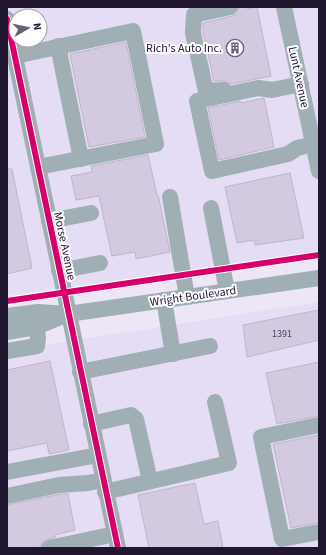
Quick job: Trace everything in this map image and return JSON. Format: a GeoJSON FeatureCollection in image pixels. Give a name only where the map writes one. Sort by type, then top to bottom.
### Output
{"type":"FeatureCollection","features":[{"type":"Feature","properties":{"kind":"street"},"geometry":{"type":"LineString","coordinates":[[230,7],[194,15],[193,34],[206,91],[237,89],[300,79]]}},
{"type":"Feature","properties":{"kind":"street","name":"Lunt Avenue"},"geometry":{"type":"LineString","coordinates":[[284,7],[300,79],[312,107],[314,144],[319,168]]}},
{"type":"Feature","properties":{"kind":"street","name":"Morse Avenue"},"geometry":{"type":"LineString","coordinates":[[7,19],[116,541]]}},
{"type":"Feature","properties":{"kind":"street"},"geometry":{"type":"LineString","coordinates":[[15,56],[133,31],[156,144],[38,167]]}},
{"type":"Feature","properties":{"kind":"street"},"geometry":{"type":"LineString","coordinates":[[58,46],[81,159]]}},
{"type":"Feature","properties":{"kind":"street"},"geometry":{"type":"LineString","coordinates":[[300,79],[272,90],[258,88],[197,101],[212,171],[288,154],[297,148],[314,144]]}},
{"type":"Feature","properties":{"kind":"street"},"geometry":{"type":"LineString","coordinates":[[170,197],[187,297]]}},
{"type":"Feature","properties":{"kind":"street"},"geometry":{"type":"LineString","coordinates":[[211,208],[227,291]]}},
{"type":"Feature","properties":{"kind":"street"},"geometry":{"type":"LineString","coordinates":[[49,221],[91,213]]}},
{"type":"Feature","properties":{"kind":"street"},"geometry":{"type":"LineString","coordinates":[[59,271],[100,263]]}},
{"type":"Feature","properties":{"kind":"street","name":"Wright Boulevard"},"geometry":{"type":"LineString","coordinates":[[7,332],[35,320],[68,314],[319,278]]}},
{"type":"Feature","properties":{"kind":"street"},"geometry":{"type":"LineString","coordinates":[[164,300],[173,354]]}},
{"type":"Feature","properties":{"kind":"street","name":"Wright Boulevard"},"geometry":{"type":"LineString","coordinates":[[7,316],[35,320]]}},
{"type":"Feature","properties":{"kind":"street"},"geometry":{"type":"LineString","coordinates":[[7,351],[37,346],[38,338],[35,320]]}},
{"type":"Feature","properties":{"kind":"street"},"geometry":{"type":"LineString","coordinates":[[80,372],[210,346]]}},
{"type":"Feature","properties":{"kind":"street"},"geometry":{"type":"LineString","coordinates":[[7,496],[59,485],[88,483],[104,486],[150,482],[229,463],[215,402]]}},
{"type":"Feature","properties":{"kind":"street"},"geometry":{"type":"LineString","coordinates":[[91,424],[131,415],[136,419],[150,482]]}},
{"type":"Feature","properties":{"kind":"street"},"geometry":{"type":"LineString","coordinates":[[319,425],[261,437],[282,539],[319,532]]}},
{"type":"Feature","properties":{"kind":"street"},"geometry":{"type":"LineString","coordinates":[[7,472],[98,455]]}},
{"type":"Feature","properties":{"kind":"street"},"geometry":{"type":"LineString","coordinates":[[49,548],[116,541]]}},
{"type":"Feature","properties":{"kind":"shaded area"},"geometry":{"type":"Polygon","coordinates":[[[7,7],[319,7],[319,251],[7,296],[7,7]]]}},
{"type":"Feature","properties":{"kind":"shaded area"},"geometry":{"type":"Polygon","coordinates":[[[319,302],[319,548],[7,548],[7,351],[319,302]]]}},
{"type":"Feature","properties":{"kind":"building","name":"Rich's Auto Inc."},"geometry":{"type":"Polygon","coordinates":[[[239,7],[246,7],[247,9],[257,7],[271,76],[231,84],[224,81],[214,81],[203,32],[203,23],[237,14],[239,7]]]}},
{"type":"Feature","properties":{"kind":"building"},"geometry":{"type":"Polygon","coordinates":[[[126,42],[145,137],[89,147],[70,54],[126,42]]]}},
{"type":"Feature","properties":{"kind":"building"},"geometry":{"type":"Polygon","coordinates":[[[264,98],[274,147],[219,160],[208,108],[240,101],[241,103],[264,98]]]}},
{"type":"Feature","properties":{"kind":"building"},"geometry":{"type":"Polygon","coordinates":[[[148,155],[170,252],[136,259],[135,252],[112,256],[99,196],[76,200],[71,176],[92,172],[91,166],[148,155]]]}},
{"type":"Feature","properties":{"kind":"building"},"geometry":{"type":"Polygon","coordinates":[[[7,169],[12,169],[32,268],[7,274],[7,169]]]}},
{"type":"Feature","properties":{"kind":"building"},"geometry":{"type":"Polygon","coordinates":[[[290,173],[304,238],[255,245],[254,240],[237,243],[225,187],[290,173]]]}},
{"type":"Feature","properties":{"kind":"building"},"geometry":{"type":"Polygon","coordinates":[[[319,310],[319,340],[247,357],[243,325],[319,310]]]}},
{"type":"Feature","properties":{"kind":"building"},"geometry":{"type":"Polygon","coordinates":[[[50,361],[69,450],[49,454],[47,443],[7,451],[7,370],[50,361]]]}},
{"type":"Feature","properties":{"kind":"building"},"geometry":{"type":"Polygon","coordinates":[[[319,362],[319,416],[277,424],[266,373],[319,362]]]}},
{"type":"Feature","properties":{"kind":"building"},"geometry":{"type":"Polygon","coordinates":[[[319,435],[319,523],[291,528],[273,444],[319,435]]]}},
{"type":"Feature","properties":{"kind":"building"},"geometry":{"type":"Polygon","coordinates":[[[195,483],[204,524],[218,521],[223,548],[149,548],[138,495],[195,483]]]}},
{"type":"Feature","properties":{"kind":"building"},"geometry":{"type":"Polygon","coordinates":[[[60,494],[68,494],[75,530],[55,535],[56,537],[43,541],[40,547],[7,548],[7,505],[60,494]]]}},
{"type":"Feature","properties":{"kind":"cycle path"},"geometry":{"type":"LineString","coordinates":[[7,19],[118,548]]}},
{"type":"Feature","properties":{"kind":"cycle path"},"geometry":{"type":"LineString","coordinates":[[7,301],[319,255]]}},
{"type":"Feature","properties":{"kind":"place","name":"Rich's Auto Inc."},"geometry":{"type":"Point","coordinates":[235,48]}}]}
